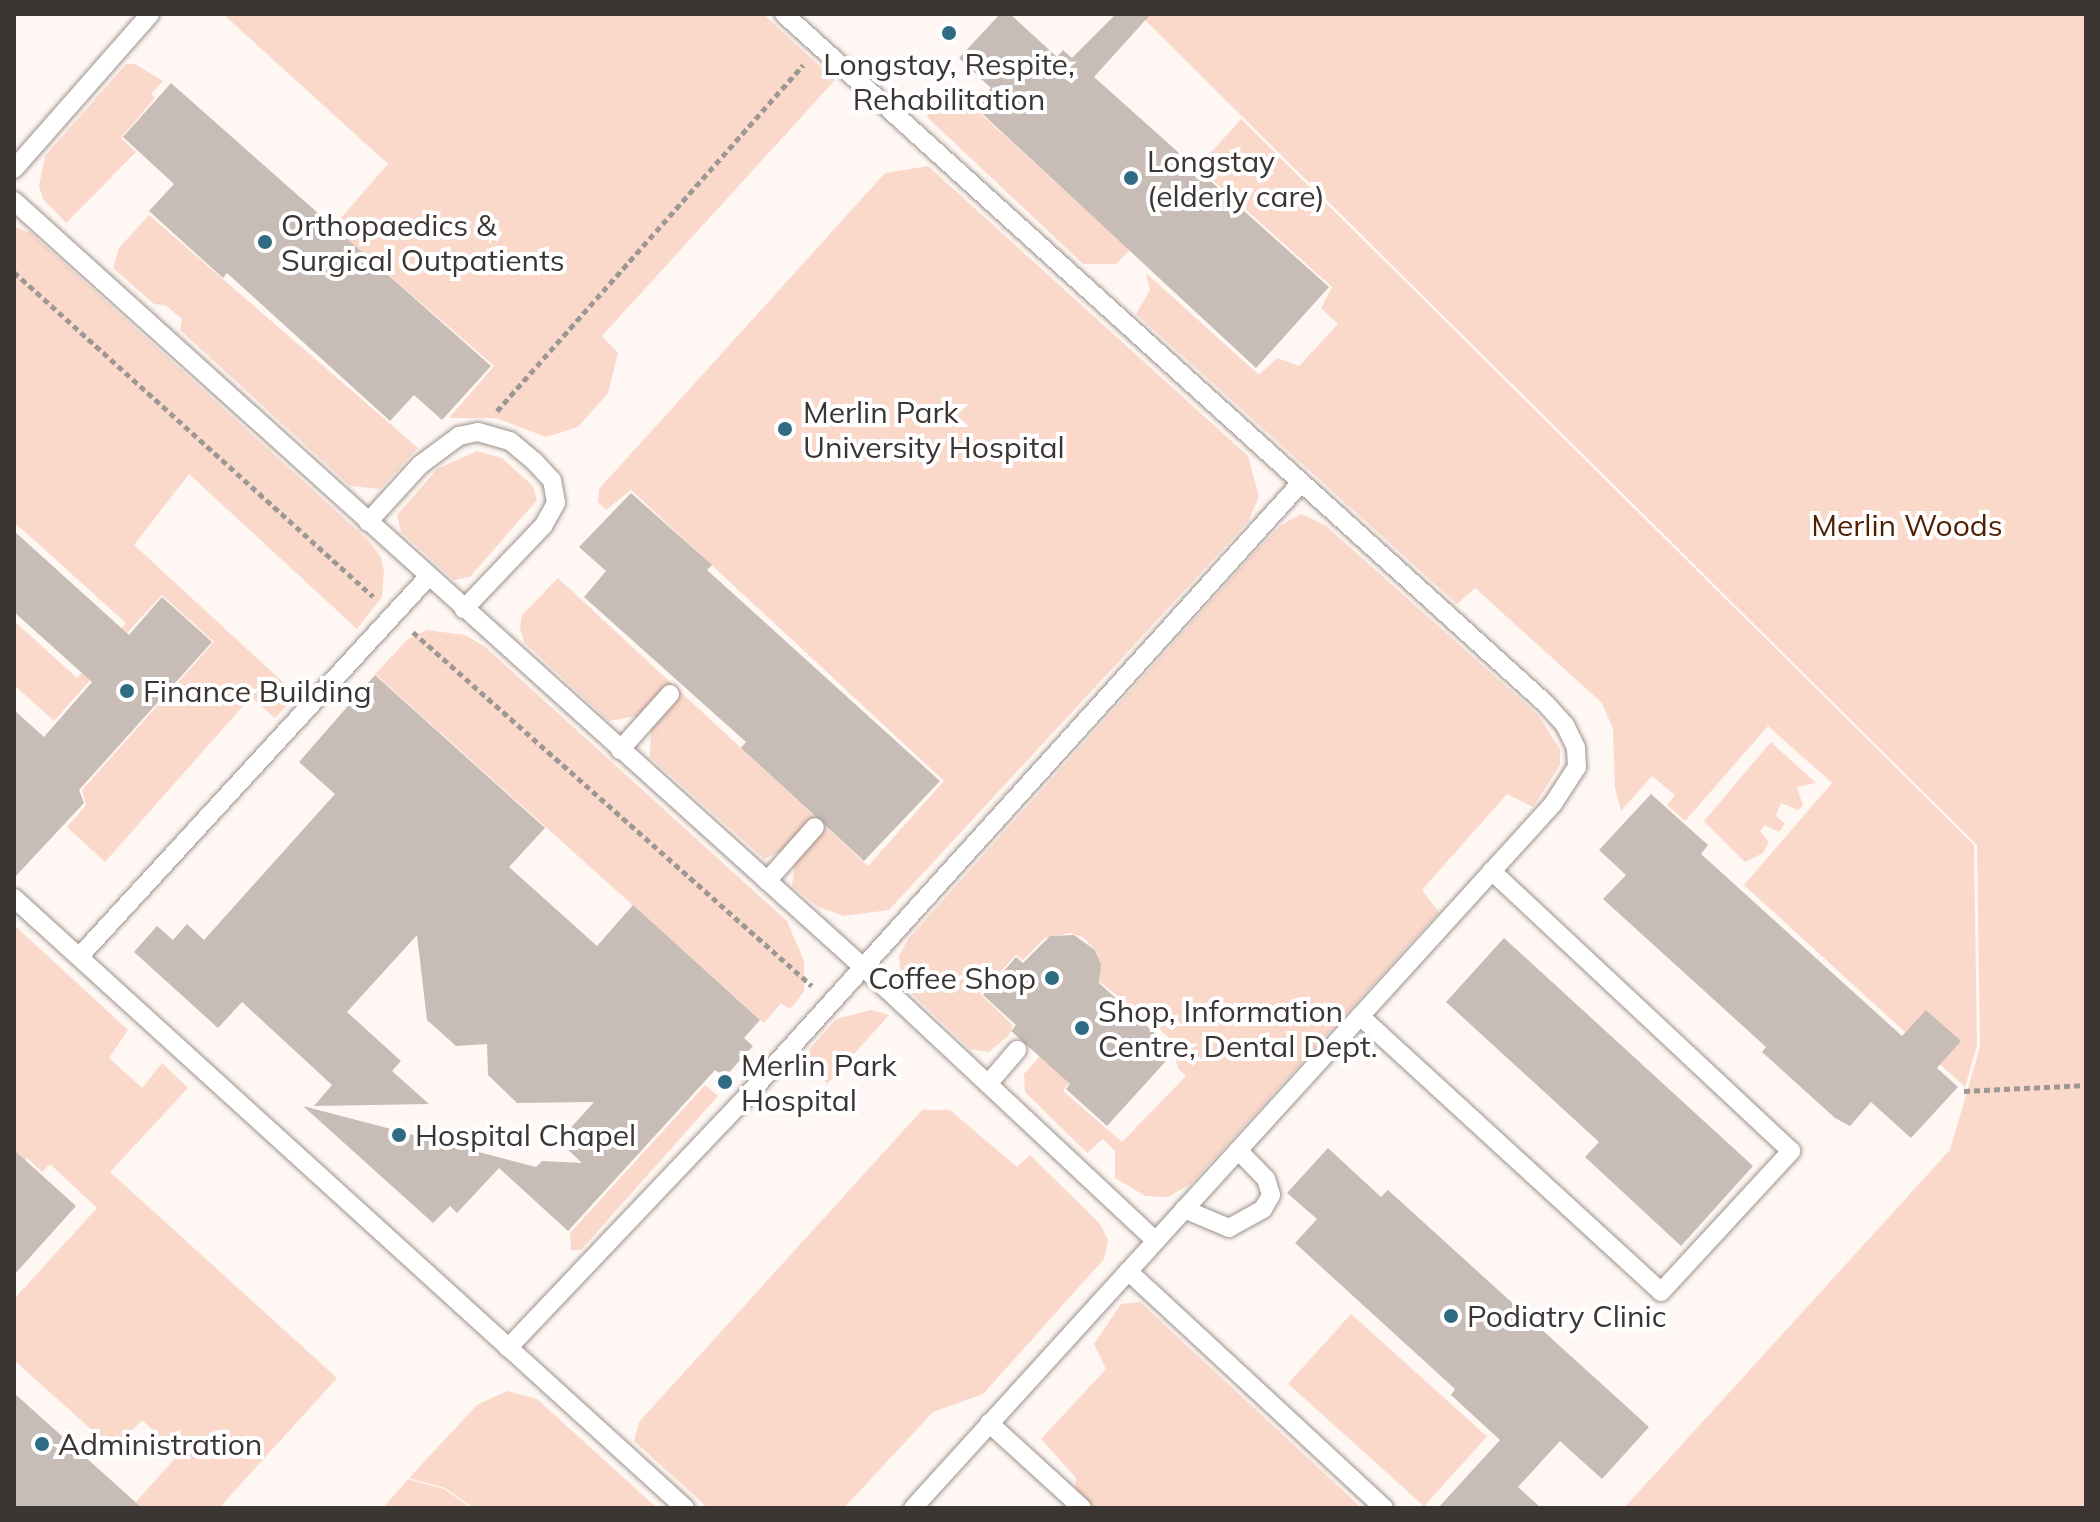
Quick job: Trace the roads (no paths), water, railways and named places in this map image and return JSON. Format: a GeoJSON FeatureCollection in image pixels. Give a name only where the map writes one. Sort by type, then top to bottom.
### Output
{"type":"FeatureCollection","features":[{"type":"Feature","properties":{"kind":"lane"},"geometry":{"type":"LineString","coordinates":[[14,169],[150,14]]}},
{"type":"Feature","properties":{"kind":"lane"},"geometry":{"type":"LineString","coordinates":[[784,14],[1565,725],[1577,767],[1569,784],[1492,871],[913,1508]]}},
{"type":"Feature","properties":{"kind":"lane"},"geometry":{"type":"LineString","coordinates":[[14,201],[863,967],[1156,1241]]}},
{"type":"Feature","properties":{"kind":"lane"},"geometry":{"type":"LineString","coordinates":[[368,522],[420,465],[459,436],[478,432],[510,441],[534,461],[552,480],[556,503],[543,526],[464,609]]}},
{"type":"Feature","properties":{"kind":"lane"},"geometry":{"type":"LineString","coordinates":[[508,1348],[831,1003],[1300,484]]}},
{"type":"Feature","properties":{"kind":"lane"},"geometry":{"type":"LineString","coordinates":[[79,957],[428,577]]}},
{"type":"Feature","properties":{"kind":"lane"},"geometry":{"type":"LineString","coordinates":[[620,750],[670,694]]}},
{"type":"Feature","properties":{"kind":"lane"},"geometry":{"type":"LineString","coordinates":[[767,881],[815,827]]}},
{"type":"Feature","properties":{"kind":"lane"},"geometry":{"type":"LineString","coordinates":[[1360,1016],[1661,1292],[1791,1151],[1492,871]]}},
{"type":"Feature","properties":{"kind":"lane"},"geometry":{"type":"LineString","coordinates":[[14,898],[685,1508]]}},
{"type":"Feature","properties":{"kind":"lane"},"geometry":{"type":"LineString","coordinates":[[988,1084],[1017,1050]]}},
{"type":"Feature","properties":{"kind":"lane"},"geometry":{"type":"LineString","coordinates":[[1184,1209],[1229,1228],[1263,1209],[1271,1195],[1266,1179],[1238,1150]]}},
{"type":"Feature","properties":{"kind":"lane"},"geometry":{"type":"LineString","coordinates":[[1128,1271],[1384,1508]]}},
{"type":"Feature","properties":{"kind":"lane"},"geometry":{"type":"LineString","coordinates":[[989,1423],[1082,1508]]}},
{"type":"Feature","properties":{"kind":"place","name":"Longstay, Respite, Rehabilitation"},"geometry":{"type":"Point","coordinates":[949,33]}},
{"type":"Feature","properties":{"kind":"place","name":"Longstay (elderly care)"},"geometry":{"type":"Point","coordinates":[1131,178]}},
{"type":"Feature","properties":{"kind":"place","name":"Orthopaedics & Surgical Outpatients"},"geometry":{"type":"Point","coordinates":[265,242]}},
{"type":"Feature","properties":{"kind":"place","name":"Merlin Park University Hospital"},"geometry":{"type":"Point","coordinates":[785,429]}},
{"type":"Feature","properties":{"kind":"place","name":"Finance Building"},"geometry":{"type":"Point","coordinates":[127,691]}},
{"type":"Feature","properties":{"kind":"place","name":"Coffee Shop"},"geometry":{"type":"Point","coordinates":[1052,978]}},
{"type":"Feature","properties":{"kind":"place","name":"Shop, Information Centre, Dental Dept."},"geometry":{"type":"Point","coordinates":[1082,1028]}},
{"type":"Feature","properties":{"kind":"place","name":"Merlin Park Hospital"},"geometry":{"type":"Point","coordinates":[725,1082]}},
{"type":"Feature","properties":{"kind":"place","name":"Hospital Chapel"},"geometry":{"type":"Point","coordinates":[399,1135]}},
{"type":"Feature","properties":{"kind":"place","name":"Podiatry Clinic"},"geometry":{"type":"Point","coordinates":[1451,1316]}},
{"type":"Feature","properties":{"kind":"place","name":"Administration"},"geometry":{"type":"Point","coordinates":[42,1444]}},
{"type":"Feature","properties":{"kind":"park label","name":"Merlin Woods"},"geometry":{"type":"Point","coordinates":[1907,525]}}]}
